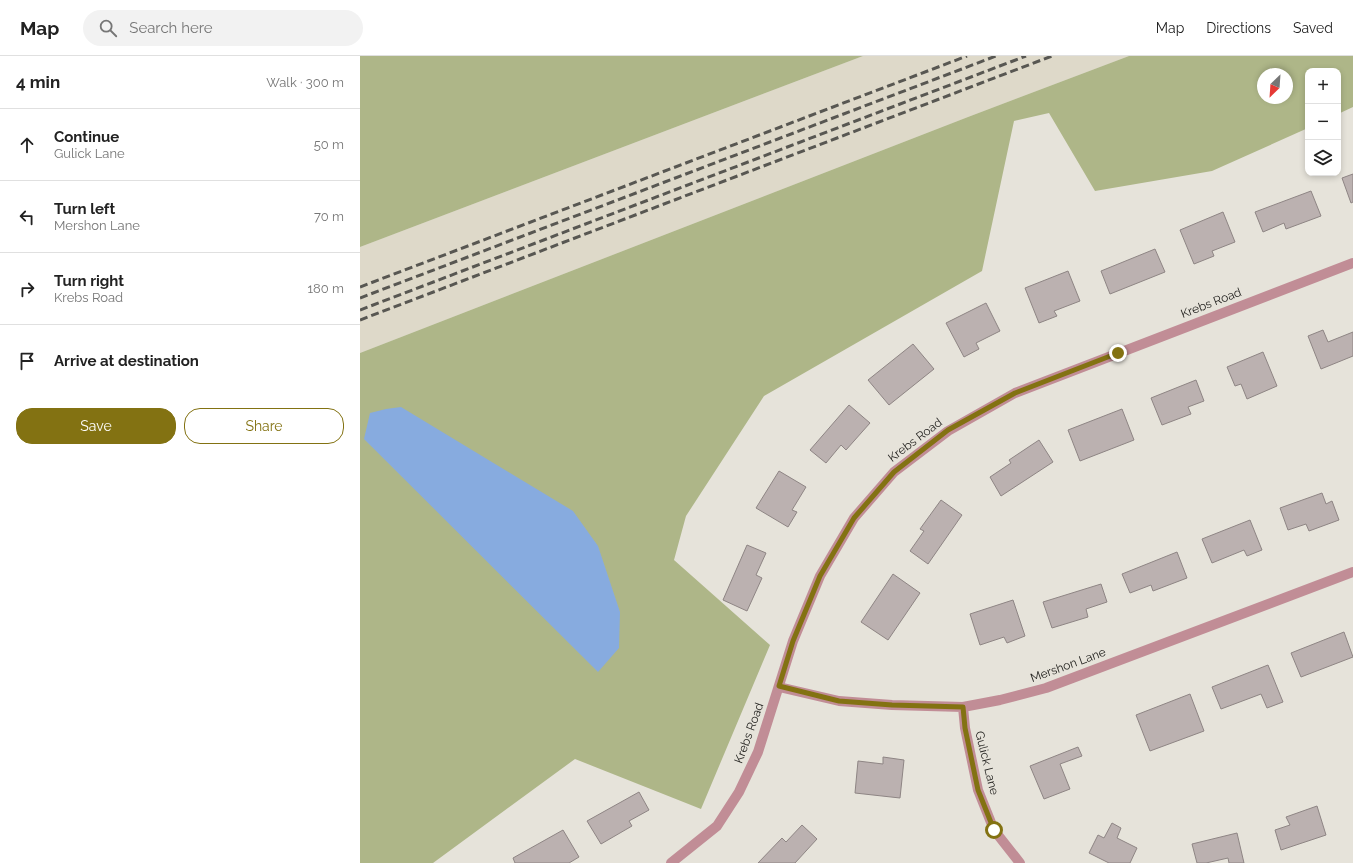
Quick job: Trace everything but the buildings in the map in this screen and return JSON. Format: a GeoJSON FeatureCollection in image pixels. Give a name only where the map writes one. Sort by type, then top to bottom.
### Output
{"type":"FeatureCollection","features":[{"type":"Feature","properties":{"kind":"street","name":"Krebs Road"},"geometry":{"type":"LineString","coordinates":[[671,863],[716,826],[739,792],[758,752],[793,641],[820,576],[854,518],[894,472],[948,430],[1015,393],[1353,263]]}},
{"type":"Feature","properties":{"kind":"street","name":"Mershon Lane"},"geometry":{"type":"LineString","coordinates":[[779,686],[839,701],[892,705],[963,707],[1000,700],[1046,688],[1353,572]]}},
{"type":"Feature","properties":{"kind":"street","name":"Gulick Lane"},"geometry":{"type":"LineString","coordinates":[[963,707],[965,728],[978,790],[994,830],[1020,863]]}},
{"type":"Feature","properties":{"kind":"shaded area"},"geometry":{"type":"Polygon","coordinates":[[[863,56],[1129,56],[360,353],[360,247],[863,56]]]}},
{"type":"Feature","properties":{"kind":"green space"},"geometry":{"type":"Polygon","coordinates":[[[360,56],[863,56],[360,247],[360,56]]]}},
{"type":"Feature","properties":{"kind":"green space"},"geometry":{"type":"Polygon","coordinates":[[[1129,56],[1353,56],[1353,107],[1341,113],[1341,68],[1305,68],[1305,129],[1212,171],[1095,191],[1049,113],[1014,121],[982,271],[764,396],[686,516],[674,560],[770,645],[701,809],[575,759],[433,863],[360,863],[360,353],[1129,56]]]}},
{"type":"Feature","properties":{"kind":"water"},"geometry":{"type":"Polygon","coordinates":[[[401,407],[573,511],[598,546],[620,612],[619,648],[598,672],[364,439],[370,413],[401,407]]]}},
{"type":"Feature","properties":{"kind":"railway"},"geometry":{"type":"LineString","coordinates":[[360,287],[967,56]]}},
{"type":"Feature","properties":{"kind":"railway"},"geometry":{"type":"LineString","coordinates":[[360,298],[996,56]]}},
{"type":"Feature","properties":{"kind":"railway"},"geometry":{"type":"LineString","coordinates":[[360,310],[1026,56]]}},
{"type":"Feature","properties":{"kind":"railway"},"geometry":{"type":"LineString","coordinates":[[360,320],[1052,56]]}},
{"type":"Feature","properties":{"kind":"route"},"geometry":{"type":"LineString","coordinates":[[994,830],[978,790],[965,728],[963,707],[892,705],[839,701],[779,686],[793,641],[820,576],[854,518],[894,472],[948,430],[1015,393],[1118,353]]}}]}
